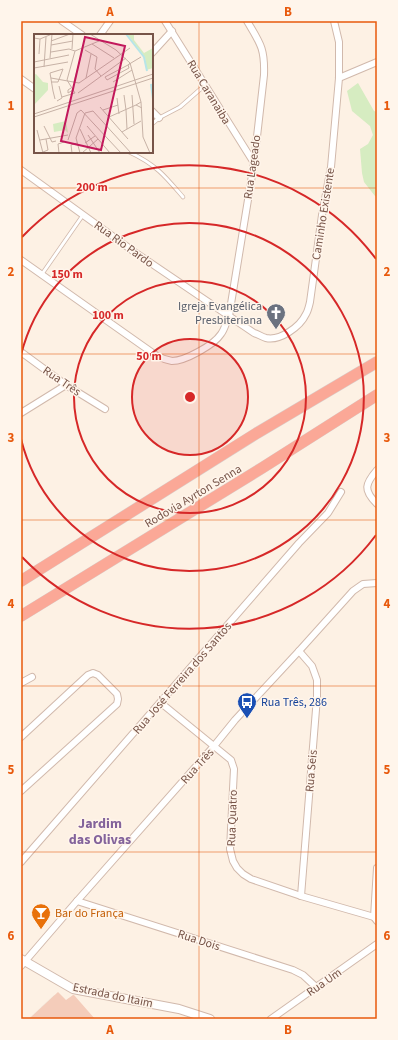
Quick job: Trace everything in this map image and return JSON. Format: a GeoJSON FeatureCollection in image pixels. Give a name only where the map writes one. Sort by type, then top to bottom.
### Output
{"type":"FeatureCollection","features":[{"type":"Feature","properties":{"kind":"highway","name":"Rodovia Ayrton Senna"},"geometry":{"type":"LineString","coordinates":[[21,581],[257,433],[377,362]]}},
{"type":"Feature","properties":{"kind":"highway","name":"Rodovia Ayrton Senna"},"geometry":{"type":"LineString","coordinates":[[21,616],[377,396]]}},
{"type":"Feature","properties":{"kind":"street"},"geometry":{"type":"LineString","coordinates":[[62,21],[81,34]]}},
{"type":"Feature","properties":{"kind":"street"},"geometry":{"type":"LineString","coordinates":[[101,34],[110,21]]}},
{"type":"Feature","properties":{"kind":"street","name":"Rua Caranaiba"},"geometry":{"type":"LineString","coordinates":[[165,21],[254,163]]}},
{"type":"Feature","properties":{"kind":"street","name":"Rua Lageado"},"geometry":{"type":"LineString","coordinates":[[21,260],[157,356],[176,360],[185,358],[209,346],[221,334],[229,316],[254,163],[265,63],[261,43],[247,21]]}},
{"type":"Feature","properties":{"kind":"street","name":"Caminho Existente"},"geometry":{"type":"LineString","coordinates":[[229,316],[254,333],[266,338],[272,338],[289,332],[298,325],[306,315],[310,302],[322,214],[331,167],[339,78],[339,42],[334,21]]}},
{"type":"Feature","properties":{"kind":"street"},"geometry":{"type":"LineString","coordinates":[[153,52],[172,31]]}},
{"type":"Feature","properties":{"kind":"street"},"geometry":{"type":"LineString","coordinates":[[339,78],[377,62]]}},
{"type":"Feature","properties":{"kind":"street"},"geometry":{"type":"LineString","coordinates":[[21,79],[34,88]]}},
{"type":"Feature","properties":{"kind":"street"},"geometry":{"type":"LineString","coordinates":[[153,112],[159,118]]}},
{"type":"Feature","properties":{"kind":"street","name":"Rua Rio Pardo"},"geometry":{"type":"LineString","coordinates":[[21,170],[133,251],[229,316]]}},
{"type":"Feature","properties":{"kind":"street","name":"Rua Três"},"geometry":{"type":"LineString","coordinates":[[21,352],[66,385],[105,409]]}},
{"type":"Feature","properties":{"kind":"street"},"geometry":{"type":"LineString","coordinates":[[21,413],[66,385]]}},
{"type":"Feature","properties":{"kind":"street"},"geometry":{"type":"LineString","coordinates":[[377,470],[370,478],[367,485],[368,492],[377,504]]}},
{"type":"Feature","properties":{"kind":"street","name":"Rua José Ferreira dos Santos"},"geometry":{"type":"LineString","coordinates":[[21,862],[299,543],[328,513],[340,492]]}},
{"type":"Feature","properties":{"kind":"street","name":"Rua Três"},"geometry":{"type":"LineString","coordinates":[[22,962],[214,746],[235,720],[353,591],[363,584],[377,583]]}},
{"type":"Feature","properties":{"kind":"street","name":"Rua Seis"},"geometry":{"type":"LineString","coordinates":[[299,651],[312,666],[317,680],[301,896]]}},
{"type":"Feature","properties":{"kind":"street"},"geometry":{"type":"LineString","coordinates":[[21,737],[92,673],[98,675],[117,694],[117,704],[21,791]]}},
{"type":"Feature","properties":{"kind":"street"},"geometry":{"type":"LineString","coordinates":[[21,684],[32,677]]}},
{"type":"Feature","properties":{"kind":"street","name":"Rua Quatro"},"geometry":{"type":"LineString","coordinates":[[161,703],[231,760],[234,770],[230,849],[233,861],[242,874],[251,879],[301,896],[375,919]]}},
{"type":"Feature","properties":{"kind":"street"},"geometry":{"type":"LineString","coordinates":[[375,919],[377,868]]}},
{"type":"Feature","properties":{"kind":"street","name":"Rua Dois"},"geometry":{"type":"LineString","coordinates":[[77,901],[293,970],[303,975],[316,988]]}},
{"type":"Feature","properties":{"kind":"street","name":"Rua Um"},"geometry":{"type":"LineString","coordinates":[[271,1019],[377,944]]}},
{"type":"Feature","properties":{"kind":"street","name":"Estrada do Itaim"},"geometry":{"type":"LineString","coordinates":[[22,962],[73,989],[179,1009],[210,1019]]}},
{"type":"Feature","properties":{"kind":"lane"},"geometry":{"type":"LineString","coordinates":[[153,123],[159,118],[180,107],[205,85]]}},
{"type":"Feature","properties":{"kind":"lane"},"geometry":{"type":"LineString","coordinates":[[131,153],[140,157],[161,172],[184,197]]}},
{"type":"Feature","properties":{"kind":"lane"},"geometry":{"type":"LineString","coordinates":[[42,274],[83,214]]}},
{"type":"Feature","properties":{"kind":"green space"},"geometry":{"type":"Polygon","coordinates":[[[358,83],[374,111],[377,112],[377,197],[364,182],[360,149],[368,144],[373,135],[370,126],[352,111],[347,91],[358,83]]]}},
{"type":"Feature","properties":{"kind":"building"},"geometry":{"type":"Polygon","coordinates":[[[58,992],[66,1000],[74,995],[95,1019],[29,1019],[58,992]]]}},
{"type":"Feature","properties":{"kind":"place","name":"Igreja Evangélica Presbiteriana"},"geometry":{"type":"Point","coordinates":[276,330]}},
{"type":"Feature","properties":{"kind":"place","name":"Rua Três, 286"},"geometry":{"type":"Point","coordinates":[247,719]}},
{"type":"Feature","properties":{"kind":"place","name":"Bar do França"},"geometry":{"type":"Point","coordinates":[41,930]}},
{"type":"Feature","properties":{"kind":"district","name":"Jardim das Olivas"},"geometry":{"type":"Point","coordinates":[100,832]}}]}
